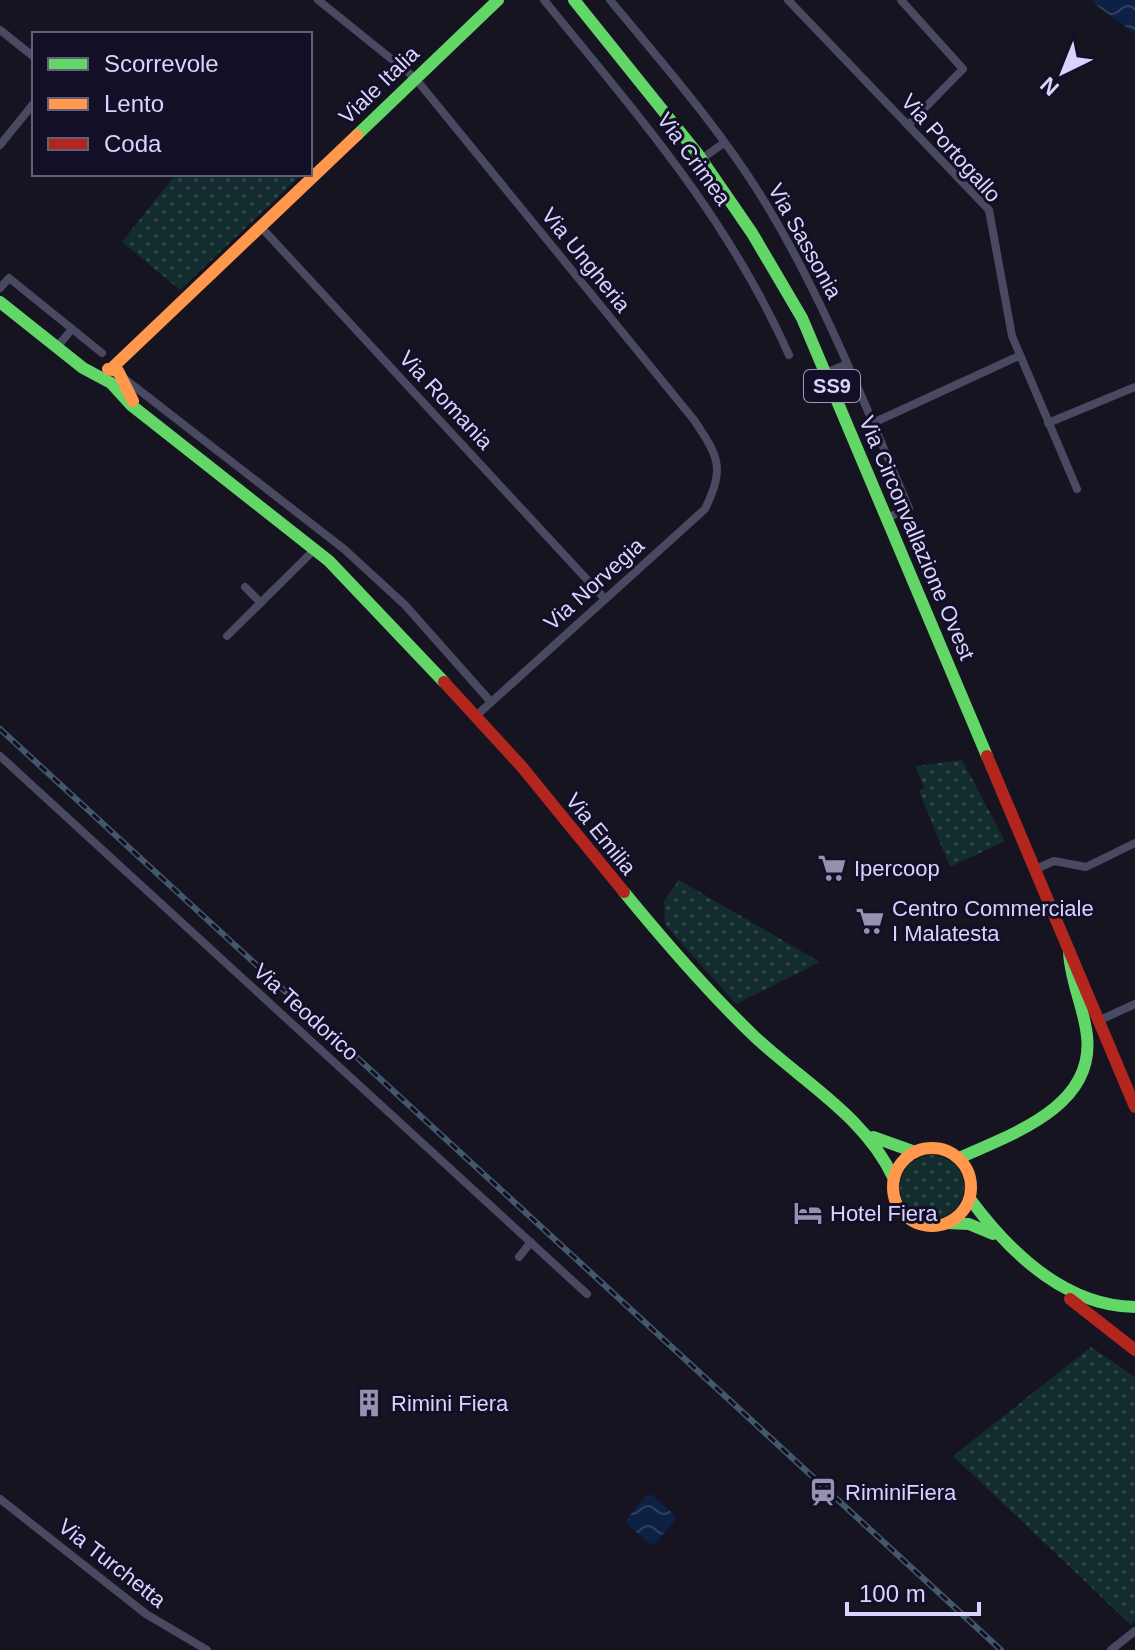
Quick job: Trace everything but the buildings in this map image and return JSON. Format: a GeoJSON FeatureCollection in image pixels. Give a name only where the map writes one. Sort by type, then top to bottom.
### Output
{"type":"FeatureCollection","features":[{"type":"Feature","properties":{"kind":"main road","name":"Viale Italia"},"geometry":{"type":"LineString","coordinates":[[113,375],[150,332],[498,0]]}},
{"type":"Feature","properties":{"kind":"main road","name":"Via Circonvallazione Ovest"},"geometry":{"type":"LineString","coordinates":[[574,0],[704,157],[770,258],[826,373],[1135,1107]]}},
{"type":"Feature","properties":{"kind":"main road","name":"Via Emilia"},"geometry":{"type":"LineString","coordinates":[[0,302],[79,363],[113,375],[136,407],[342,574],[477,715],[675,954],[755,1037],[867,1134],[885,1159],[894,1179]]}},
{"type":"Feature","properties":{"kind":"main road"},"geometry":{"type":"LineString","coordinates":[[959,1158],[1061,1104],[1083,1076],[1088,1037],[1068,970],[1069,947]]}},
{"type":"Feature","properties":{"kind":"main road","name":"Via Emilia"},"geometry":{"type":"LineString","coordinates":[[867,1134],[915,1152]]}},
{"type":"Feature","properties":{"kind":"main road"},"geometry":{"type":"LineString","coordinates":[[947,1223],[965,1209],[970,1199],[971,1179],[959,1158],[938,1148],[915,1152],[898,1168],[894,1179],[898,1205],[911,1220],[934,1226],[947,1223],[980,1227],[1004,1240],[1082,1300],[1109,1308],[1135,1307]]}},
{"type":"Feature","properties":{"kind":"main road"},"geometry":{"type":"LineString","coordinates":[[970,1199],[1004,1240]]}},
{"type":"Feature","properties":{"kind":"main road"},"geometry":{"type":"LineString","coordinates":[[1051,1278],[1070,1299],[1135,1350]]}},
{"type":"Feature","properties":{"kind":"street","name":"Via Ungheria"},"geometry":{"type":"LineString","coordinates":[[318,0],[415,78],[694,420],[713,448],[719,470]]}},
{"type":"Feature","properties":{"kind":"street","name":"Via Crimea"},"geometry":{"type":"LineString","coordinates":[[544,0],[689,179],[759,291],[789,355]]}},
{"type":"Feature","properties":{"kind":"street","name":"Via Sassonia"},"geometry":{"type":"LineString","coordinates":[[610,0],[724,143],[765,202],[810,282],[909,508],[887,518]]}},
{"type":"Feature","properties":{"kind":"street","name":"Via Portogallo"},"geometry":{"type":"LineString","coordinates":[[788,0],[989,210],[1012,336],[1077,489]]}},
{"type":"Feature","properties":{"kind":"street"},"geometry":{"type":"LineString","coordinates":[[901,0],[962,64],[963,69],[908,125]]}},
{"type":"Feature","properties":{"kind":"street"},"geometry":{"type":"LineString","coordinates":[[0,30],[32,55]]}},
{"type":"Feature","properties":{"kind":"street"},"geometry":{"type":"LineString","coordinates":[[0,145],[32,105]]}},
{"type":"Feature","properties":{"kind":"street"},"geometry":{"type":"LineString","coordinates":[[704,157],[724,143]]}},
{"type":"Feature","properties":{"kind":"street","name":"Via Romania"},"geometry":{"type":"LineString","coordinates":[[260,226],[605,599]]}},
{"type":"Feature","properties":{"kind":"street"},"geometry":{"type":"LineString","coordinates":[[0,271],[102,353]]}},
{"type":"Feature","properties":{"kind":"street"},"geometry":{"type":"LineString","coordinates":[[0,288],[9,278]]}},
{"type":"Feature","properties":{"kind":"street"},"geometry":{"type":"LineString","coordinates":[[57,347],[72,329]]}},
{"type":"Feature","properties":{"kind":"street"},"geometry":{"type":"LineString","coordinates":[[873,423],[1019,356]]}},
{"type":"Feature","properties":{"kind":"street"},"geometry":{"type":"LineString","coordinates":[[826,373],[847,364]]}},
{"type":"Feature","properties":{"kind":"street"},"geometry":{"type":"LineString","coordinates":[[113,375],[171,414],[355,560],[405,605],[491,702]]}},
{"type":"Feature","properties":{"kind":"street"},"geometry":{"type":"LineString","coordinates":[[1048,423],[1135,387]]}},
{"type":"Feature","properties":{"kind":"street"},"geometry":{"type":"LineString","coordinates":[[161,427],[171,414]]}},
{"type":"Feature","properties":{"kind":"street","name":"Via Norvegia"},"geometry":{"type":"LineString","coordinates":[[477,715],[705,509],[719,470]]}},
{"type":"Feature","properties":{"kind":"street"},"geometry":{"type":"LineString","coordinates":[[227,636],[314,550]]}},
{"type":"Feature","properties":{"kind":"street"},"geometry":{"type":"LineString","coordinates":[[342,574],[355,560]]}},
{"type":"Feature","properties":{"kind":"street"},"geometry":{"type":"LineString","coordinates":[[245,587],[261,603]]}},
{"type":"Feature","properties":{"kind":"street","name":"Via Teodorico"},"geometry":{"type":"LineString","coordinates":[[0,756],[587,1294]]}},
{"type":"Feature","properties":{"kind":"street"},"geometry":{"type":"LineString","coordinates":[[1036,869],[1054,861],[1086,867],[1135,843]]}},
{"type":"Feature","properties":{"kind":"street"},"geometry":{"type":"LineString","coordinates":[[1100,1020],[1135,1004]]}},
{"type":"Feature","properties":{"kind":"street"},"geometry":{"type":"LineString","coordinates":[[519,1257],[531,1242]]}},
{"type":"Feature","properties":{"kind":"street","name":"Via Turchetta"},"geometry":{"type":"LineString","coordinates":[[0,1499],[146,1614],[207,1650]]}},
{"type":"Feature","properties":{"kind":"street"},"geometry":{"type":"LineString","coordinates":[[1111,1650],[1135,1631]]}},
{"type":"Feature","properties":{"kind":"green space"},"geometry":{"type":"Polygon","coordinates":[[[174,176],[300,176],[180,290],[122,242],[174,176]]]}},
{"type":"Feature","properties":{"kind":"green space"},"geometry":{"type":"Polygon","coordinates":[[[962,760],[1005,841],[950,867],[919,791],[924,787],[915,766],[962,760]]]}},
{"type":"Feature","properties":{"kind":"green space"},"geometry":{"type":"Polygon","coordinates":[[[679,880],[820,962],[736,1004],[665,925],[664,901],[679,880]]]}},
{"type":"Feature","properties":{"kind":"green space"},"geometry":{"type":"Polygon","coordinates":[[[926,1155],[938,1155],[955,1164],[962,1175],[962,1199],[955,1210],[938,1219],[926,1219],[914,1214],[905,1205],[900,1193],[900,1181],[905,1169],[914,1160],[926,1155]]]}},
{"type":"Feature","properties":{"kind":"green space"},"geometry":{"type":"Polygon","coordinates":[[[1091,1347],[1135,1377],[1135,1621],[1131,1625],[953,1456],[1091,1347]]]}},
{"type":"Feature","properties":{"kind":"water"},"geometry":{"type":"Polygon","coordinates":[[[1093,0],[1135,0],[1135,34],[1096,5],[1093,0]]]}},
{"type":"Feature","properties":{"kind":"water"},"geometry":{"type":"Polygon","coordinates":[[[647,1495],[652,1495],[675,1515],[675,1520],[656,1543],[650,1544],[627,1524],[627,1519],[647,1495]]]}},
{"type":"Feature","properties":{"kind":"railway"},"geometry":{"type":"LineString","coordinates":[[0,729],[1001,1650]]}},
{"type":"Feature","properties":{"kind":"traffic: fast"},"geometry":{"type":"LineString","coordinates":[[357,135],[498,0]]}},
{"type":"Feature","properties":{"kind":"traffic: fast"},"geometry":{"type":"LineString","coordinates":[[574,0],[697,153],[752,233],[802,318],[987,756]]}},
{"type":"Feature","properties":{"kind":"traffic: fast"},"geometry":{"type":"LineString","coordinates":[[0,302],[83,368],[111,383],[131,405],[329,561],[444,682]]}},
{"type":"Feature","properties":{"kind":"traffic: fast"},"geometry":{"type":"LineString","coordinates":[[624,892],[738,1020],[832,1102],[867,1137],[894,1179]]}},
{"type":"Feature","properties":{"kind":"traffic: fast"},"geometry":{"type":"LineString","coordinates":[[959,1158],[1046,1115],[1078,1082],[1086,1061],[1087,1036],[1069,951]]}},
{"type":"Feature","properties":{"kind":"traffic: fast"},"geometry":{"type":"LineString","coordinates":[[873,1137],[915,1152]]}},
{"type":"Feature","properties":{"kind":"traffic: fast"},"geometry":{"type":"LineString","coordinates":[[970,1199],[1003,1239],[1041,1273],[1085,1297],[1135,1307]]}},
{"type":"Feature","properties":{"kind":"traffic: fast"},"geometry":{"type":"LineString","coordinates":[[947,1223],[969,1224],[993,1234]]}},
{"type":"Feature","properties":{"kind":"traffic: slow"},"geometry":{"type":"LineString","coordinates":[[112,368],[357,135]]}},
{"type":"Feature","properties":{"kind":"traffic: slow"},"geometry":{"type":"LineString","coordinates":[[108,369],[118,371],[133,401]]}},
{"type":"Feature","properties":{"kind":"traffic: slow"},"geometry":{"type":"LineString","coordinates":[[932,1148],[947,1151],[964,1165],[971,1187],[968,1202],[954,1219],[932,1226],[917,1223],[900,1209],[893,1187],[896,1172],[910,1155],[932,1148]]}},
{"type":"Feature","properties":{"kind":"traffic: jam"},"geometry":{"type":"LineString","coordinates":[[444,682],[522,767],[624,892]]}},
{"type":"Feature","properties":{"kind":"traffic: jam"},"geometry":{"type":"LineString","coordinates":[[987,756],[1135,1107]]}},
{"type":"Feature","properties":{"kind":"traffic: jam"},"geometry":{"type":"LineString","coordinates":[[1070,1299],[1135,1350]]}},
{"type":"Feature","properties":{"kind":"place","name":"Ipercoop"},"geometry":{"type":"Point","coordinates":[832,868]}},
{"type":"Feature","properties":{"kind":"place","name":"Centro Commerciale I Malatesta"},"geometry":{"type":"Point","coordinates":[870,921]}},
{"type":"Feature","properties":{"kind":"place","name":"Hotel Fiera"},"geometry":{"type":"Point","coordinates":[808,1213]}},
{"type":"Feature","properties":{"kind":"place","name":"Rimini Fiera"},"geometry":{"type":"Point","coordinates":[369,1403]}},
{"type":"Feature","properties":{"kind":"place","name":"RiminiFiera"},"geometry":{"type":"Point","coordinates":[823,1492]}}]}
